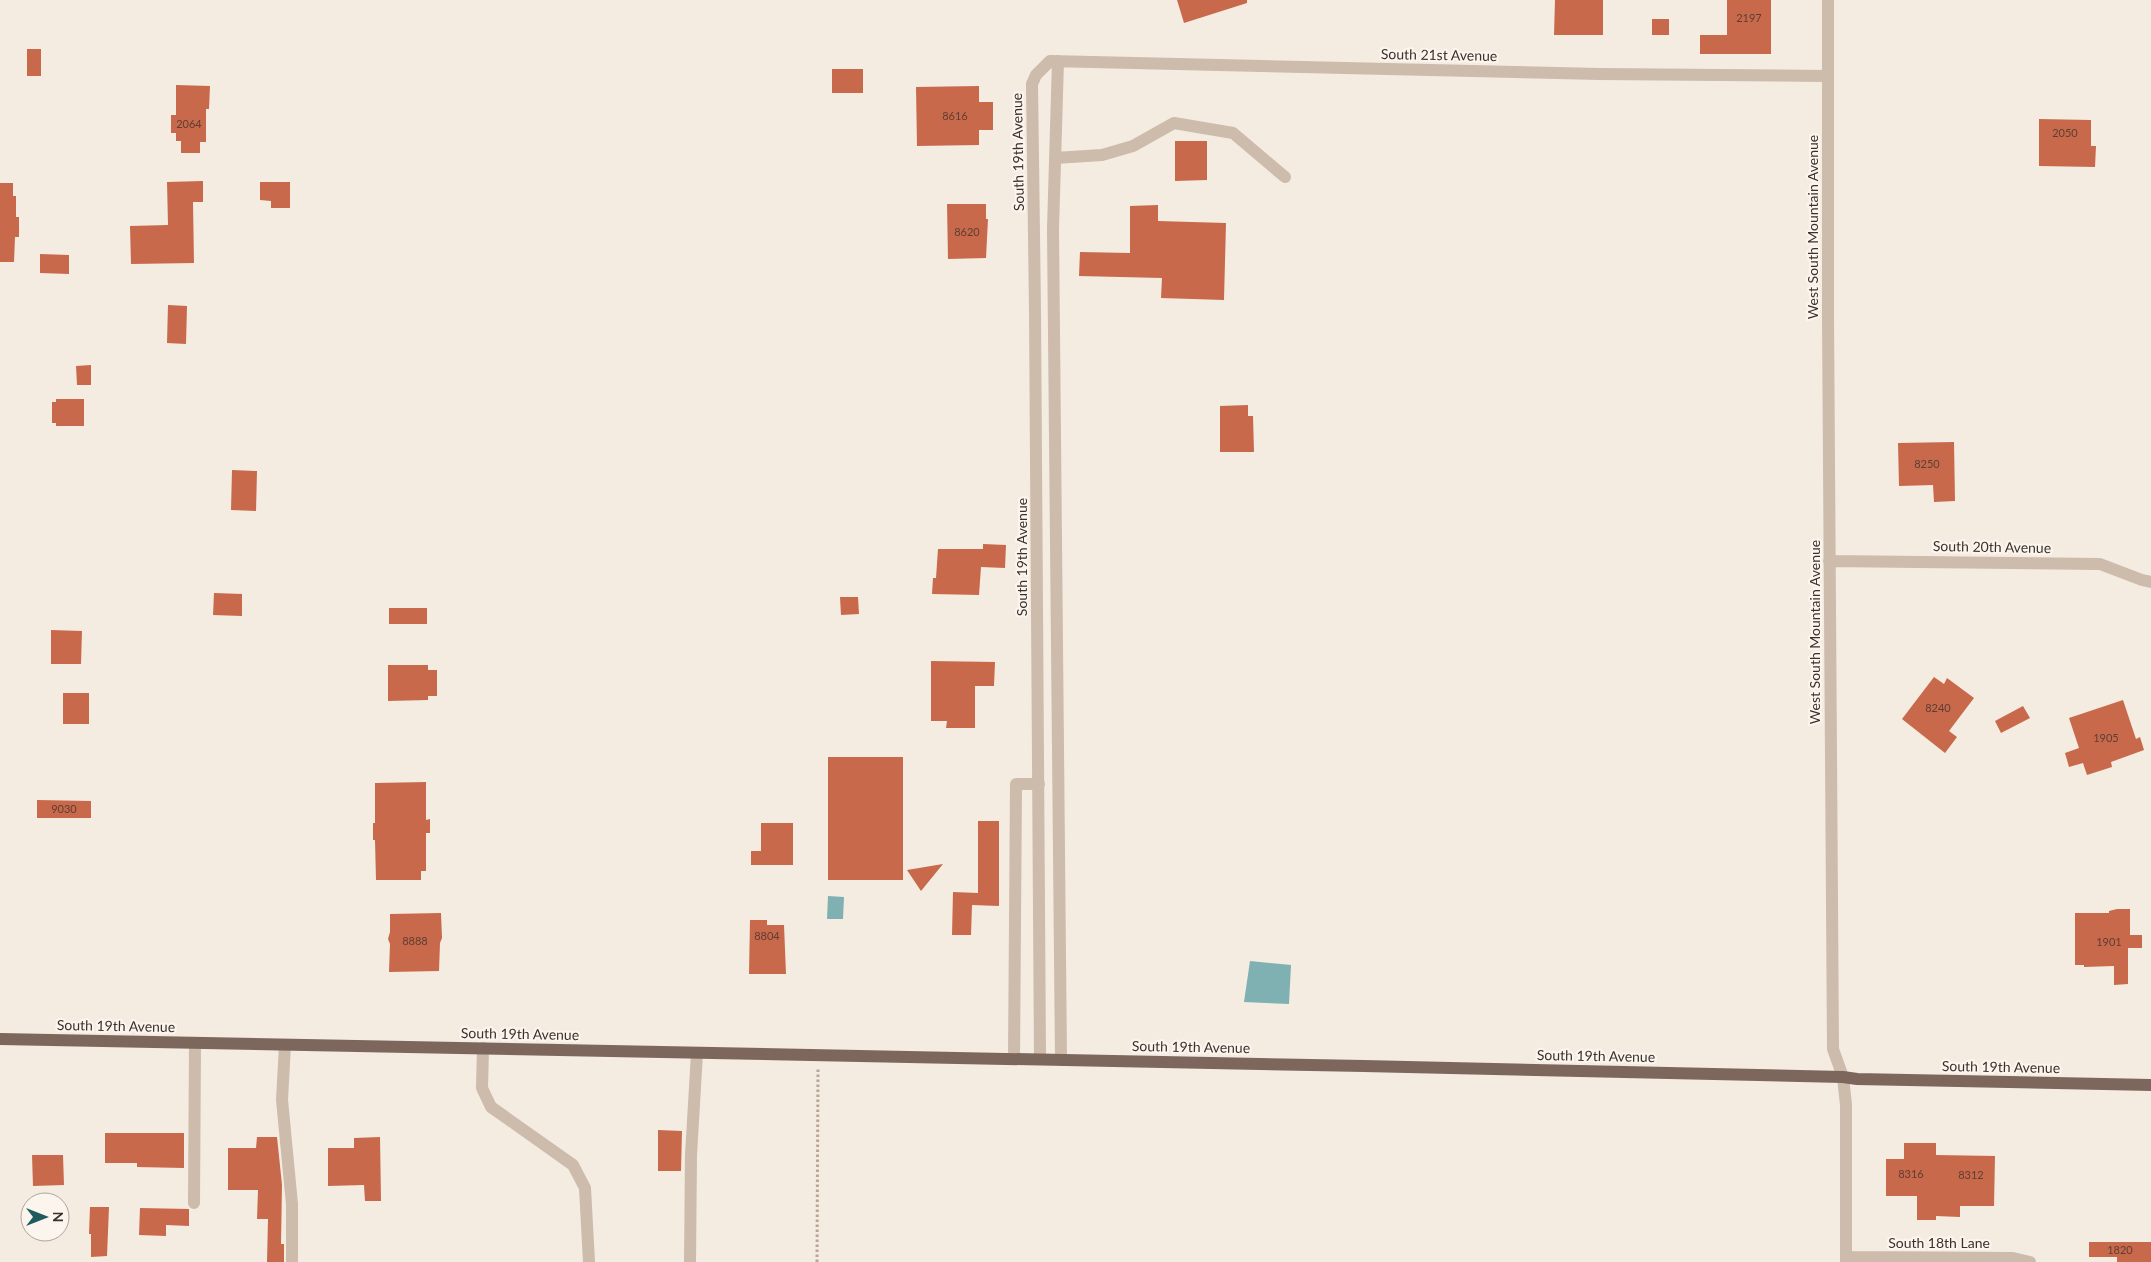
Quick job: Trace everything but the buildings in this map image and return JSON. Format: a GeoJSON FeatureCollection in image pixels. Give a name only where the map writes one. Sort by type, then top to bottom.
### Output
{"type":"FeatureCollection","features":[{"type":"Feature","properties":{"kind":"main road","name":"South 19th Avenue"},"geometry":{"type":"LineString","coordinates":[[0,1039],[818,1056],[1014,1058],[1843,1077],[1857,1079],[2151,1084]]}},
{"type":"Feature","properties":{"kind":"street","name":"West South Mountain Avenue"},"geometry":{"type":"LineString","coordinates":[[1828,0],[1829,561],[1833,1049],[1843,1077],[1846,1106],[1846,1260]]}},
{"type":"Feature","properties":{"kind":"street","name":"South 21st Avenue"},"geometry":{"type":"LineString","coordinates":[[1054,61],[1600,74],[1828,76]]}},
{"type":"Feature","properties":{"kind":"street"},"geometry":{"type":"LineString","coordinates":[[1054,61],[1055,158],[1053,239],[1061,1060]]}},
{"type":"Feature","properties":{"kind":"street","name":"South 19th Avenue"},"geometry":{"type":"LineString","coordinates":[[1040,1059],[1032,84],[1036,75],[1054,61]]}},
{"type":"Feature","properties":{"kind":"street"},"geometry":{"type":"LineString","coordinates":[[1055,158],[1102,155],[1133,146],[1174,123],[1233,133],[1285,177]]}},
{"type":"Feature","properties":{"kind":"street","name":"South 20th Avenue"},"geometry":{"type":"LineString","coordinates":[[1829,561],[2100,564],[2151,582]]}},
{"type":"Feature","properties":{"kind":"street"},"geometry":{"type":"LineString","coordinates":[[1014,1058],[1016,784],[1039,784]]}},
{"type":"Feature","properties":{"kind":"street"},"geometry":{"type":"LineString","coordinates":[[194,1203],[195,1043]]}},
{"type":"Feature","properties":{"kind":"street"},"geometry":{"type":"LineString","coordinates":[[285,1045],[282,1100],[292,1204],[292,1262]]}},
{"type":"Feature","properties":{"kind":"street"},"geometry":{"type":"LineString","coordinates":[[483,1048],[482,1088],[490,1107],[573,1165],[585,1188],[590,1262]]}},
{"type":"Feature","properties":{"kind":"street"},"geometry":{"type":"LineString","coordinates":[[690,1262],[691,1155],[697,1053]]}},
{"type":"Feature","properties":{"kind":"street","name":"South 18th Lane"},"geometry":{"type":"LineString","coordinates":[[1846,1260],[2013,1258],[2030,1262]]}},
{"type":"Feature","properties":{"kind":"path"},"geometry":{"type":"LineString","coordinates":[[817,1262],[818,1056]]}},
{"type":"Feature","properties":{"kind":"water"},"geometry":{"type":"Polygon","coordinates":[[[828,896],[844,897],[843,919],[827,919],[828,896]]]}},
{"type":"Feature","properties":{"kind":"water"},"geometry":{"type":"Polygon","coordinates":[[[1250,961],[1291,965],[1289,1004],[1244,1002],[1250,961]]]}}]}
